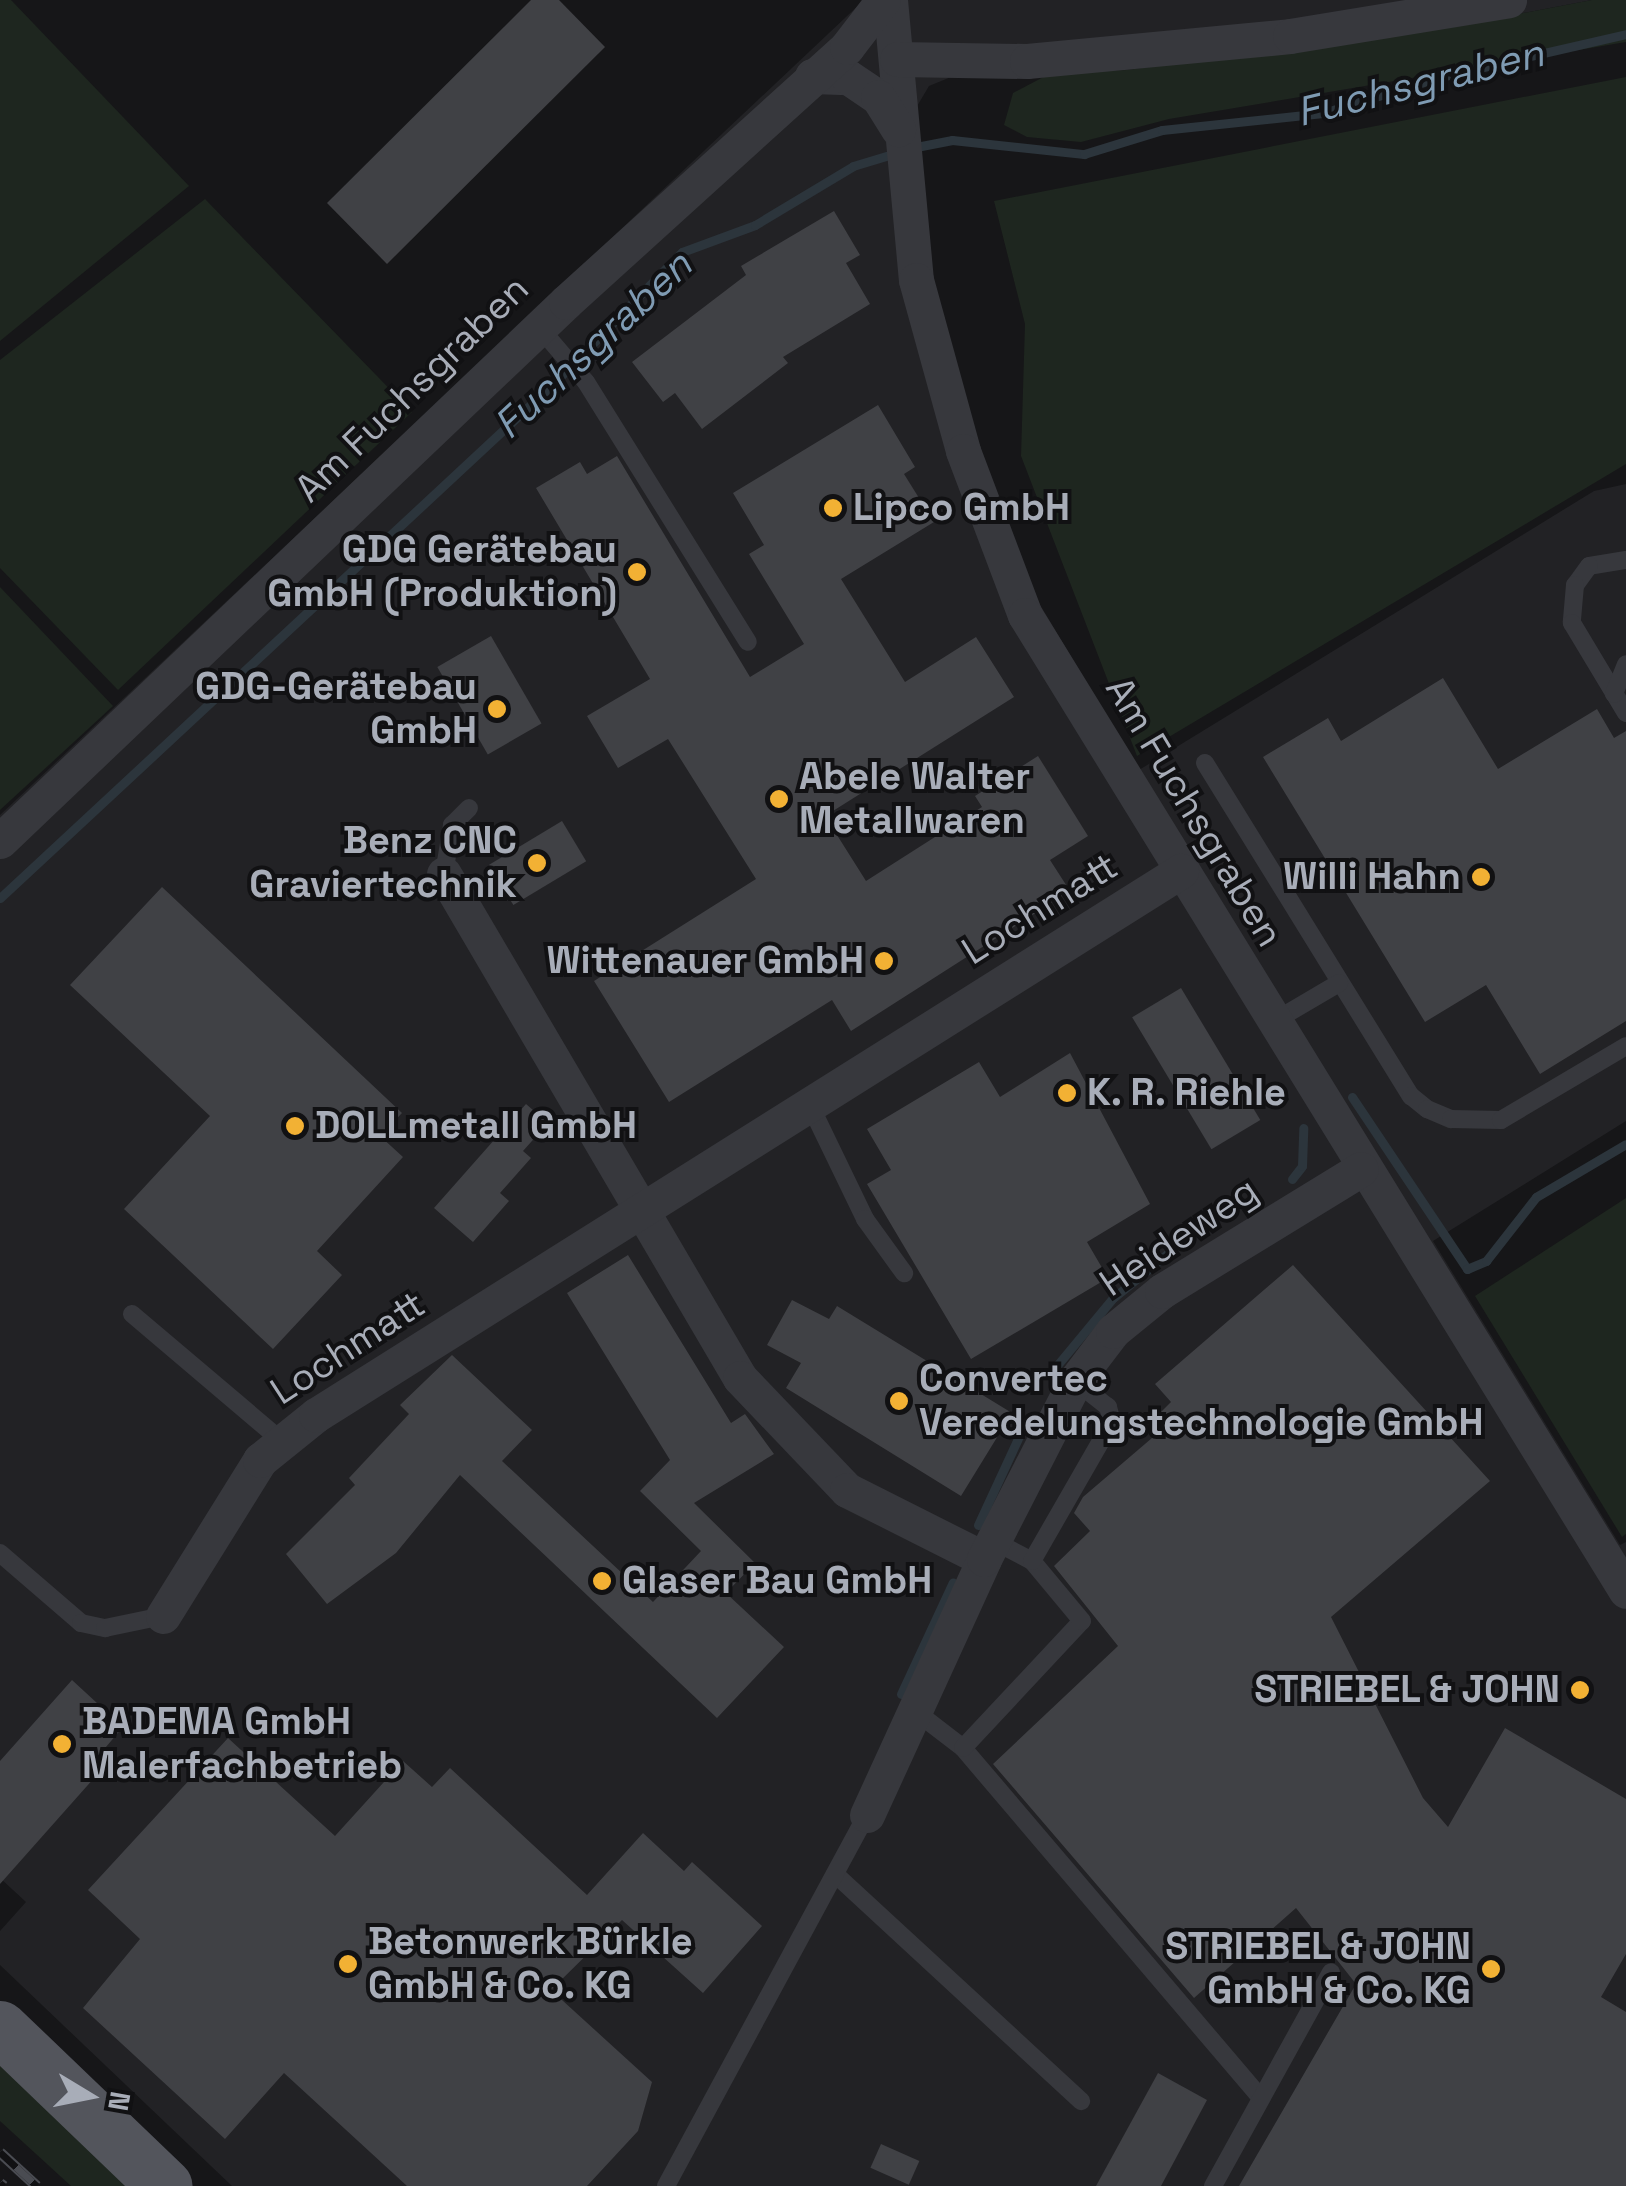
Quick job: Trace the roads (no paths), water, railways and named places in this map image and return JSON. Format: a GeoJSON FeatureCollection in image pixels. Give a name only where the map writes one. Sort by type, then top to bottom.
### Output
{"type":"FeatureCollection","features":[{"type":"Feature","properties":{"kind":"main road"},"geometry":{"type":"LineString","coordinates":[[0,2028],[166,2186]]}},
{"type":"Feature","properties":{"kind":"street","name":"Am Fuchsgraben"},"geometry":{"type":"LineString","coordinates":[[0,841],[550,338],[812,76],[847,47],[883,0]]}},
{"type":"Feature","properties":{"kind":"street","name":"Am Fuchsgraben"},"geometry":{"type":"LineString","coordinates":[[890,0],[902,176],[916,280],[963,452],[1025,616],[1270,1024],[1626,1591]]}},
{"type":"Feature","properties":{"kind":"street"},"geometry":{"type":"LineString","coordinates":[[896,59],[1028,61],[1290,36],[1509,0]]}},
{"type":"Feature","properties":{"kind":"street"},"geometry":{"type":"LineString","coordinates":[[812,76],[848,77],[878,97],[898,129]]}},
{"type":"Feature","properties":{"kind":"street","name":"Lochmatt"},"geometry":{"type":"LineString","coordinates":[[163,1616],[220,1516],[260,1460],[316,1415],[1181,871]]}},
{"type":"Feature","properties":{"kind":"street"},"geometry":{"type":"LineString","coordinates":[[444,874],[740,1378],[797,1444],[848,1490],[989,1550]]}},
{"type":"Feature","properties":{"kind":"street","name":"Heideweg"},"geometry":{"type":"LineString","coordinates":[[868,1814],[989,1550],[1075,1381],[1113,1331],[1162,1291],[1362,1170]]}},
{"type":"Feature","properties":{"kind":"lane"},"geometry":{"type":"LineString","coordinates":[[550,338],[586,382],[748,642]]}},
{"type":"Feature","properties":{"kind":"lane"},"geometry":{"type":"LineString","coordinates":[[1626,560],[1589,566],[1575,585],[1572,622],[1626,713]]}},
{"type":"Feature","properties":{"kind":"lane"},"geometry":{"type":"LineString","coordinates":[[1614,694],[1626,664]]}},
{"type":"Feature","properties":{"kind":"lane"},"geometry":{"type":"LineString","coordinates":[[1205,763],[1411,1096],[1451,1119],[1501,1120],[1626,1046]]}},
{"type":"Feature","properties":{"kind":"lane"},"geometry":{"type":"LineString","coordinates":[[444,874],[452,825],[469,808]]}},
{"type":"Feature","properties":{"kind":"lane"},"geometry":{"type":"LineString","coordinates":[[1270,1024],[1339,983]]}},
{"type":"Feature","properties":{"kind":"lane"},"geometry":{"type":"LineString","coordinates":[[810,1105],[865,1218],[904,1272]]}},
{"type":"Feature","properties":{"kind":"lane"},"geometry":{"type":"LineString","coordinates":[[132,1314],[283,1442]]}},
{"type":"Feature","properties":{"kind":"lane"},"geometry":{"type":"LineString","coordinates":[[1032,1561],[1112,1422],[1108,1407],[1075,1381]]}},
{"type":"Feature","properties":{"kind":"lane"},"geometry":{"type":"LineString","coordinates":[[963,1748],[1082,1621],[1032,1561],[989,1550]]}},
{"type":"Feature","properties":{"kind":"lane"},"geometry":{"type":"LineString","coordinates":[[0,1553],[81,1622],[104,1628],[163,1616]]}},
{"type":"Feature","properties":{"kind":"lane"},"geometry":{"type":"LineString","coordinates":[[915,1711],[963,1748],[1260,2097]]}},
{"type":"Feature","properties":{"kind":"lane"},"geometry":{"type":"LineString","coordinates":[[668,2186],[868,1814]]}},
{"type":"Feature","properties":{"kind":"lane"},"geometry":{"type":"LineString","coordinates":[[836,1874],[1080,2101]]}},
{"type":"Feature","properties":{"kind":"lane"},"geometry":{"type":"LineString","coordinates":[[1213,2186],[1331,1972]]}},
{"type":"Feature","properties":{"kind":"waterway","name":"Fuchsgraben"},"geometry":{"type":"LineString","coordinates":[[911,148],[952,140],[1084,154],[1162,130],[1323,113],[1440,77],[1626,34]]}},
{"type":"Feature","properties":{"kind":"waterway","name":"Fuchsgraben"},"geometry":{"type":"LineString","coordinates":[[0,898],[557,380],[682,252],[755,225],[853,166],[896,153]]}},
{"type":"Feature","properties":{"kind":"waterway"},"geometry":{"type":"LineString","coordinates":[[1352,1097],[1467,1269],[1486,1261],[1536,1197],[1626,1144]]}},
{"type":"Feature","properties":{"kind":"waterway"},"geometry":{"type":"LineString","coordinates":[[1292,1179],[1302,1166],[1303,1128]]}},
{"type":"Feature","properties":{"kind":"waterway"},"geometry":{"type":"LineString","coordinates":[[1054,1369],[1113,1298],[1183,1241]]}},
{"type":"Feature","properties":{"kind":"waterway"},"geometry":{"type":"LineString","coordinates":[[978,1525],[1026,1421]]}},
{"type":"Feature","properties":{"kind":"waterway"},"geometry":{"type":"LineString","coordinates":[[901,1694],[953,1582]]}},
{"type":"Feature","properties":{"kind":"railway"},"geometry":{"type":"LineString","coordinates":[[0,2152],[37,2186]]}},
{"type":"Feature","properties":{"kind":"railway"},"geometry":{"type":"LineString","coordinates":[[0,2183],[4,2186]]}},
{"type":"Feature","properties":{"kind":"place","name":"Lipco GmbH"},"geometry":{"type":"Point","coordinates":[833,508]}},
{"type":"Feature","properties":{"kind":"place","name":"GDG Gerätebau GmbH (Produktion)"},"geometry":{"type":"Point","coordinates":[637,572]}},
{"type":"Feature","properties":{"kind":"place","name":"GDG-Gerätebau GmbH"},"geometry":{"type":"Point","coordinates":[497,709]}},
{"type":"Feature","properties":{"kind":"place","name":"Abele Walter Metallwaren"},"geometry":{"type":"Point","coordinates":[779,799]}},
{"type":"Feature","properties":{"kind":"place","name":"Benz CNC Graviertechnik"},"geometry":{"type":"Point","coordinates":[537,863]}},
{"type":"Feature","properties":{"kind":"place","name":"Willi Hahn"},"geometry":{"type":"Point","coordinates":[1481,877]}},
{"type":"Feature","properties":{"kind":"place","name":"Wittenauer GmbH"},"geometry":{"type":"Point","coordinates":[884,961]}},
{"type":"Feature","properties":{"kind":"place","name":"K. R. Riehle"},"geometry":{"type":"Point","coordinates":[1067,1093]}},
{"type":"Feature","properties":{"kind":"place","name":"DOLLmetall GmbH"},"geometry":{"type":"Point","coordinates":[295,1126]}},
{"type":"Feature","properties":{"kind":"place","name":"Convertec Veredelungstechnologie GmbH"},"geometry":{"type":"Point","coordinates":[899,1401]}},
{"type":"Feature","properties":{"kind":"place","name":"Glaser Bau GmbH"},"geometry":{"type":"Point","coordinates":[602,1581]}},
{"type":"Feature","properties":{"kind":"place","name":"STRIEBEL & JOHN"},"geometry":{"type":"Point","coordinates":[1580,1690]}},
{"type":"Feature","properties":{"kind":"place","name":"BADEMA GmbH Malerfachbetrieb"},"geometry":{"type":"Point","coordinates":[62,1744]}},
{"type":"Feature","properties":{"kind":"place","name":"Betonwerk Bürkle GmbH & Co. KG"},"geometry":{"type":"Point","coordinates":[348,1964]}},
{"type":"Feature","properties":{"kind":"place","name":"STRIEBEL & JOHN GmbH & Co. KG"},"geometry":{"type":"Point","coordinates":[1491,1969]}}]}
